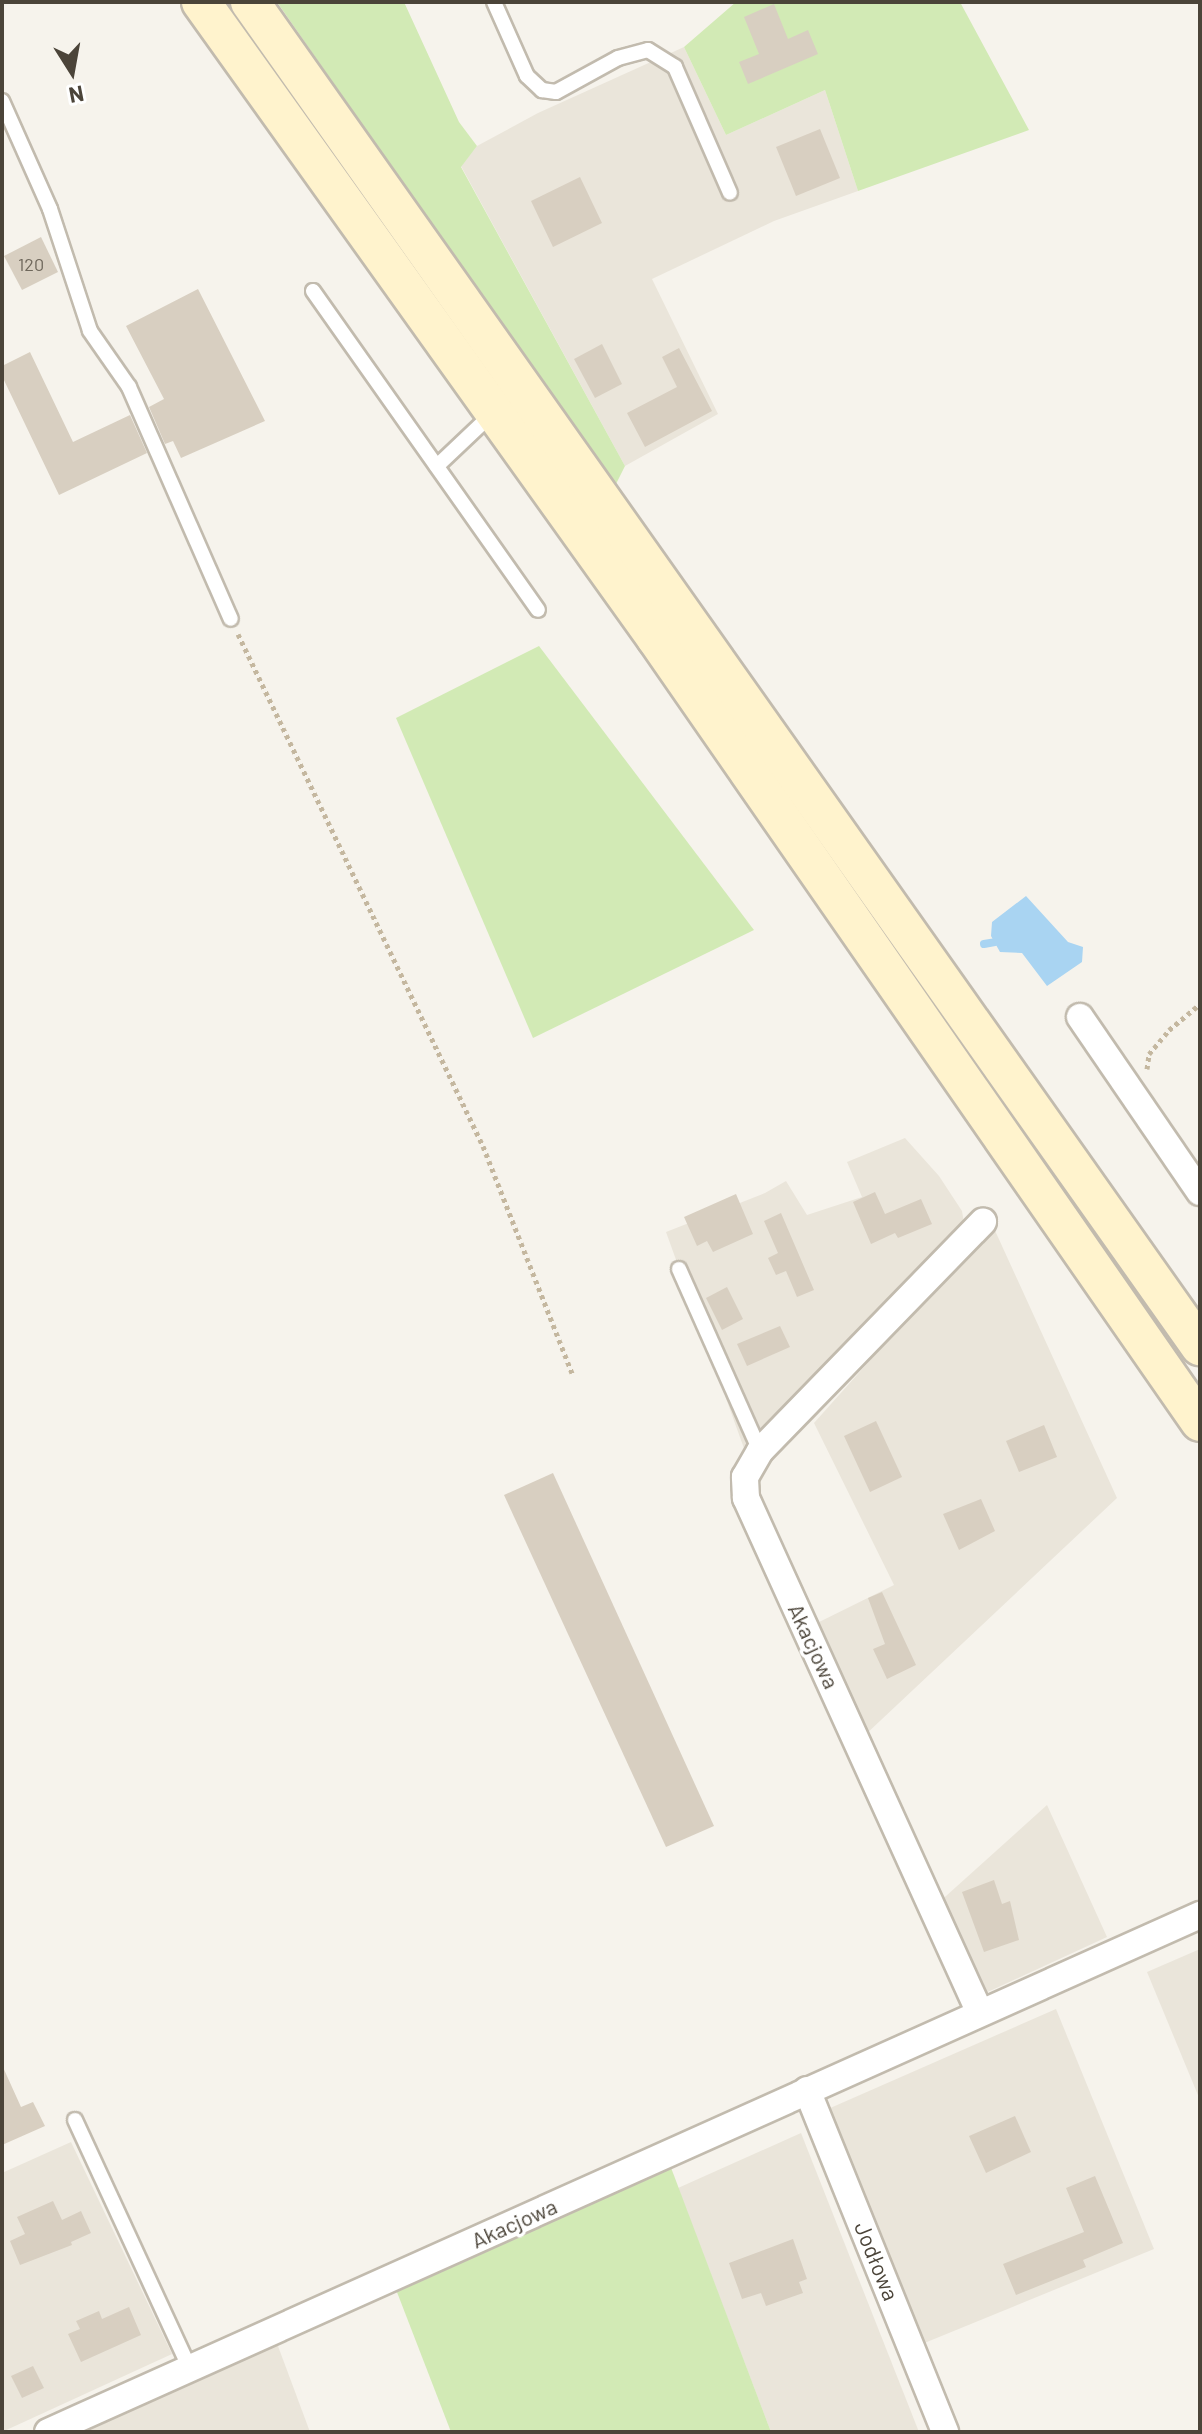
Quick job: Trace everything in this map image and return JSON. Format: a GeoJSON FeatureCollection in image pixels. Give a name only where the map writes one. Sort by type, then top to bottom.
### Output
{"type":"FeatureCollection","features":[{"type":"Feature","properties":{"kind":"main road"},"geometry":{"type":"LineString","coordinates":[[201,2],[495,412],[1200,1422]]}},
{"type":"Feature","properties":{"kind":"main road"},"geometry":{"type":"LineString","coordinates":[[250,2],[1200,1346]]}},
{"type":"Feature","properties":{"kind":"street"},"geometry":{"type":"LineString","coordinates":[[1080,1017],[1200,1192]]}},
{"type":"Feature","properties":{"kind":"street"},"geometry":{"type":"LineString","coordinates":[[760,1451],[983,1222]]}},
{"type":"Feature","properties":{"kind":"street","name":"Akacjowa"},"geometry":{"type":"LineString","coordinates":[[760,1451],[745,1477],[746,1498],[980,2013]]}},
{"type":"Feature","properties":{"kind":"street","name":"Akacjowa"},"geometry":{"type":"LineString","coordinates":[[48,2432],[1200,1915]]}},
{"type":"Feature","properties":{"kind":"street","name":"Jodłowa"},"geometry":{"type":"LineString","coordinates":[[807,2090],[945,2432]]}},
{"type":"Feature","properties":{"kind":"lane"},"geometry":{"type":"LineString","coordinates":[[494,2],[527,76],[542,90],[556,92],[618,58],[648,50],[675,67],[730,193]]}},
{"type":"Feature","properties":{"kind":"lane"},"geometry":{"type":"LineString","coordinates":[[2,101],[50,209],[90,331],[129,387],[231,619]]}},
{"type":"Feature","properties":{"kind":"lane"},"geometry":{"type":"LineString","coordinates":[[313,291],[538,610]]}},
{"type":"Feature","properties":{"kind":"lane"},"geometry":{"type":"LineString","coordinates":[[437,466],[495,412]]}},
{"type":"Feature","properties":{"kind":"lane"},"geometry":{"type":"LineString","coordinates":[[679,1269],[760,1451]]}},
{"type":"Feature","properties":{"kind":"lane"},"geometry":{"type":"LineString","coordinates":[[75,2120],[190,2369]]}},
{"type":"Feature","properties":{"kind":"path"},"geometry":{"type":"LineString","coordinates":[[231,619],[483,1146],[572,1373]]}},
{"type":"Feature","properties":{"kind":"path"},"geometry":{"type":"LineString","coordinates":[[1145,1079],[1149,1054],[1169,1030],[1200,1004]]}},
{"type":"Feature","properties":{"kind":"shaded area"},"geometry":{"type":"Polygon","coordinates":[[[684,47],[726,135],[825,90],[858,191],[774,221],[652,279],[718,414],[625,466],[461,166],[477,146],[538,113],[684,47]]]}},
{"type":"Feature","properties":{"kind":"shaded area"},"geometry":{"type":"Polygon","coordinates":[[[905,1138],[939,1176],[962,1211],[964,1223],[750,1465],[666,1232],[765,1193],[786,1181],[807,1215],[862,1197],[847,1162],[905,1138]]]}},
{"type":"Feature","properties":{"kind":"shaded area"},"geometry":{"type":"Polygon","coordinates":[[[992,1224],[1117,1498],[864,1736],[807,1628],[894,1585],[814,1423],[992,1224]]]}},
{"type":"Feature","properties":{"kind":"shaded area"},"geometry":{"type":"Polygon","coordinates":[[[1047,1805],[1107,1937],[979,1996],[936,1905],[1047,1805]]]}},
{"type":"Feature","properties":{"kind":"shaded area"},"geometry":{"type":"Polygon","coordinates":[[[1200,1949],[1200,2100],[1147,1972],[1200,1949]]]}},
{"type":"Feature","properties":{"kind":"shaded area"},"geometry":{"type":"Polygon","coordinates":[[[1056,2009],[1154,2249],[922,2344],[828,2109],[1056,2009]]]}},
{"type":"Feature","properties":{"kind":"shaded area"},"geometry":{"type":"Polygon","coordinates":[[[801,2133],[919,2432],[771,2432],[678,2188],[801,2133]]]}},
{"type":"Feature","properties":{"kind":"shaded area"},"geometry":{"type":"Polygon","coordinates":[[[71,2142],[172,2354],[2,2432],[2,2173],[71,2142]]]}},
{"type":"Feature","properties":{"kind":"shaded area"},"geometry":{"type":"Polygon","coordinates":[[[275,2338],[310,2432],[70,2432],[275,2338]]]}},
{"type":"Feature","properties":{"kind":"green space"},"geometry":{"type":"Polygon","coordinates":[[[277,2],[404,2],[459,122],[477,146],[461,167],[625,466],[614,488],[277,2]]]}},
{"type":"Feature","properties":{"kind":"green space"},"geometry":{"type":"Polygon","coordinates":[[[736,2],[960,2],[1029,130],[858,191],[825,90],[726,135],[684,47],[736,2]]]}},
{"type":"Feature","properties":{"kind":"green space"},"geometry":{"type":"Polygon","coordinates":[[[539,646],[754,930],[533,1038],[396,718],[539,646]]]}},
{"type":"Feature","properties":{"kind":"green space"},"geometry":{"type":"Polygon","coordinates":[[[670,2165],[771,2432],[451,2432],[395,2287],[670,2165]]]}},
{"type":"Feature","properties":{"kind":"water"},"geometry":{"type":"Polygon","coordinates":[[[1026,896],[1068,942],[1083,947],[1082,962],[1047,986],[1022,953],[1000,952],[991,936],[992,922],[1026,896]]]}},
{"type":"Feature","properties":{"kind":"building"},"geometry":{"type":"Polygon","coordinates":[[[774,4],[788,39],[808,30],[818,54],[748,84],[739,62],[759,54],[744,17],[774,4]]]}},
{"type":"Feature","properties":{"kind":"building"},"geometry":{"type":"Polygon","coordinates":[[[820,129],[840,178],[796,196],[776,147],[820,129]]]}},
{"type":"Feature","properties":{"kind":"building"},"geometry":{"type":"Polygon","coordinates":[[[580,177],[602,223],[553,247],[531,201],[580,177]]]}},
{"type":"Feature","properties":{"kind":"building"},"geometry":{"type":"Polygon","coordinates":[[[41,237],[58,272],[22,290],[4,256],[41,237]]]}},
{"type":"Feature","properties":{"kind":"building"},"geometry":{"type":"Polygon","coordinates":[[[198,289],[265,421],[181,458],[173,441],[165,444],[149,407],[164,399],[126,326],[198,289]]]}},
{"type":"Feature","properties":{"kind":"building"},"geometry":{"type":"Polygon","coordinates":[[[602,344],[622,384],[595,398],[574,359],[602,344]]]}},
{"type":"Feature","properties":{"kind":"building"},"geometry":{"type":"Polygon","coordinates":[[[679,348],[712,411],[645,447],[627,413],[677,387],[662,357],[679,348]]]}},
{"type":"Feature","properties":{"kind":"building"},"geometry":{"type":"Polygon","coordinates":[[[30,352],[73,442],[130,415],[147,453],[59,495],[2,376],[2,366],[30,352]]]}},
{"type":"Feature","properties":{"kind":"building"},"geometry":{"type":"Polygon","coordinates":[[[875,1192],[885,1214],[921,1199],[932,1224],[898,1238],[895,1233],[871,1244],[853,1202],[875,1192]]]}},
{"type":"Feature","properties":{"kind":"building"},"geometry":{"type":"Polygon","coordinates":[[[736,1194],[753,1234],[713,1252],[707,1241],[697,1246],[684,1217],[736,1194]]]}},
{"type":"Feature","properties":{"kind":"building"},"geometry":{"type":"Polygon","coordinates":[[[781,1213],[814,1290],[797,1297],[786,1271],[776,1275],[768,1258],[778,1253],[764,1221],[781,1213]]]}},
{"type":"Feature","properties":{"kind":"building"},"geometry":{"type":"Polygon","coordinates":[[[727,1287],[743,1319],[722,1330],[706,1298],[727,1287]]]}},
{"type":"Feature","properties":{"kind":"building"},"geometry":{"type":"Polygon","coordinates":[[[780,1326],[790,1347],[747,1366],[737,1344],[780,1326]]]}},
{"type":"Feature","properties":{"kind":"building"},"geometry":{"type":"Polygon","coordinates":[[[876,1421],[902,1477],[870,1492],[844,1436],[876,1421]]]}},
{"type":"Feature","properties":{"kind":"building"},"geometry":{"type":"Polygon","coordinates":[[[1044,1425],[1057,1457],[1019,1472],[1006,1441],[1044,1425]]]}},
{"type":"Feature","properties":{"kind":"building"},"geometry":{"type":"Polygon","coordinates":[[[553,1473],[714,1826],[666,1847],[504,1495],[553,1473]]]}},
{"type":"Feature","properties":{"kind":"building"},"geometry":{"type":"Polygon","coordinates":[[[981,1499],[995,1531],[959,1550],[943,1514],[981,1499]]]}},
{"type":"Feature","properties":{"kind":"building"},"geometry":{"type":"Polygon","coordinates":[[[882,1592],[916,1665],[887,1679],[873,1649],[885,1644],[868,1598],[882,1592]]]}},
{"type":"Feature","properties":{"kind":"building"},"geometry":{"type":"Polygon","coordinates":[[[994,1880],[1002,1904],[1010,1901],[1019,1940],[984,1952],[962,1892],[994,1880]]]}},
{"type":"Feature","properties":{"kind":"building"},"geometry":{"type":"Polygon","coordinates":[[[2,2065],[21,2107],[33,2102],[45,2126],[2,2145],[2,2065]]]}},
{"type":"Feature","properties":{"kind":"building"},"geometry":{"type":"Polygon","coordinates":[[[1015,2116],[1031,2152],[986,2173],[969,2136],[1015,2116]]]}},
{"type":"Feature","properties":{"kind":"building"},"geometry":{"type":"Polygon","coordinates":[[[1095,2176],[1123,2243],[1083,2260],[1086,2267],[1016,2295],[1003,2264],[1084,2232],[1066,2188],[1095,2176]]]}},
{"type":"Feature","properties":{"kind":"building"},"geometry":{"type":"Polygon","coordinates":[[[53,2201],[62,2220],[81,2211],[91,2233],[71,2242],[72,2245],[20,2265],[10,2241],[25,2234],[17,2217],[53,2201]]]}},
{"type":"Feature","properties":{"kind":"building"},"geometry":{"type":"Polygon","coordinates":[[[793,2239],[807,2279],[799,2282],[803,2293],[766,2306],[761,2293],[742,2299],[729,2263],[793,2239]]]}},
{"type":"Feature","properties":{"kind":"building"},"geometry":{"type":"Polygon","coordinates":[[[129,2307],[141,2335],[81,2362],[68,2334],[80,2329],[76,2321],[99,2311],[102,2319],[129,2307]]]}},
{"type":"Feature","properties":{"kind":"building"},"geometry":{"type":"Polygon","coordinates":[[[33,2366],[44,2388],[22,2398],[11,2376],[33,2366]]]}},
{"type":"Feature","properties":{"kind":"waterway"},"geometry":{"type":"LineString","coordinates":[[984,944],[995,942]]}}]}
